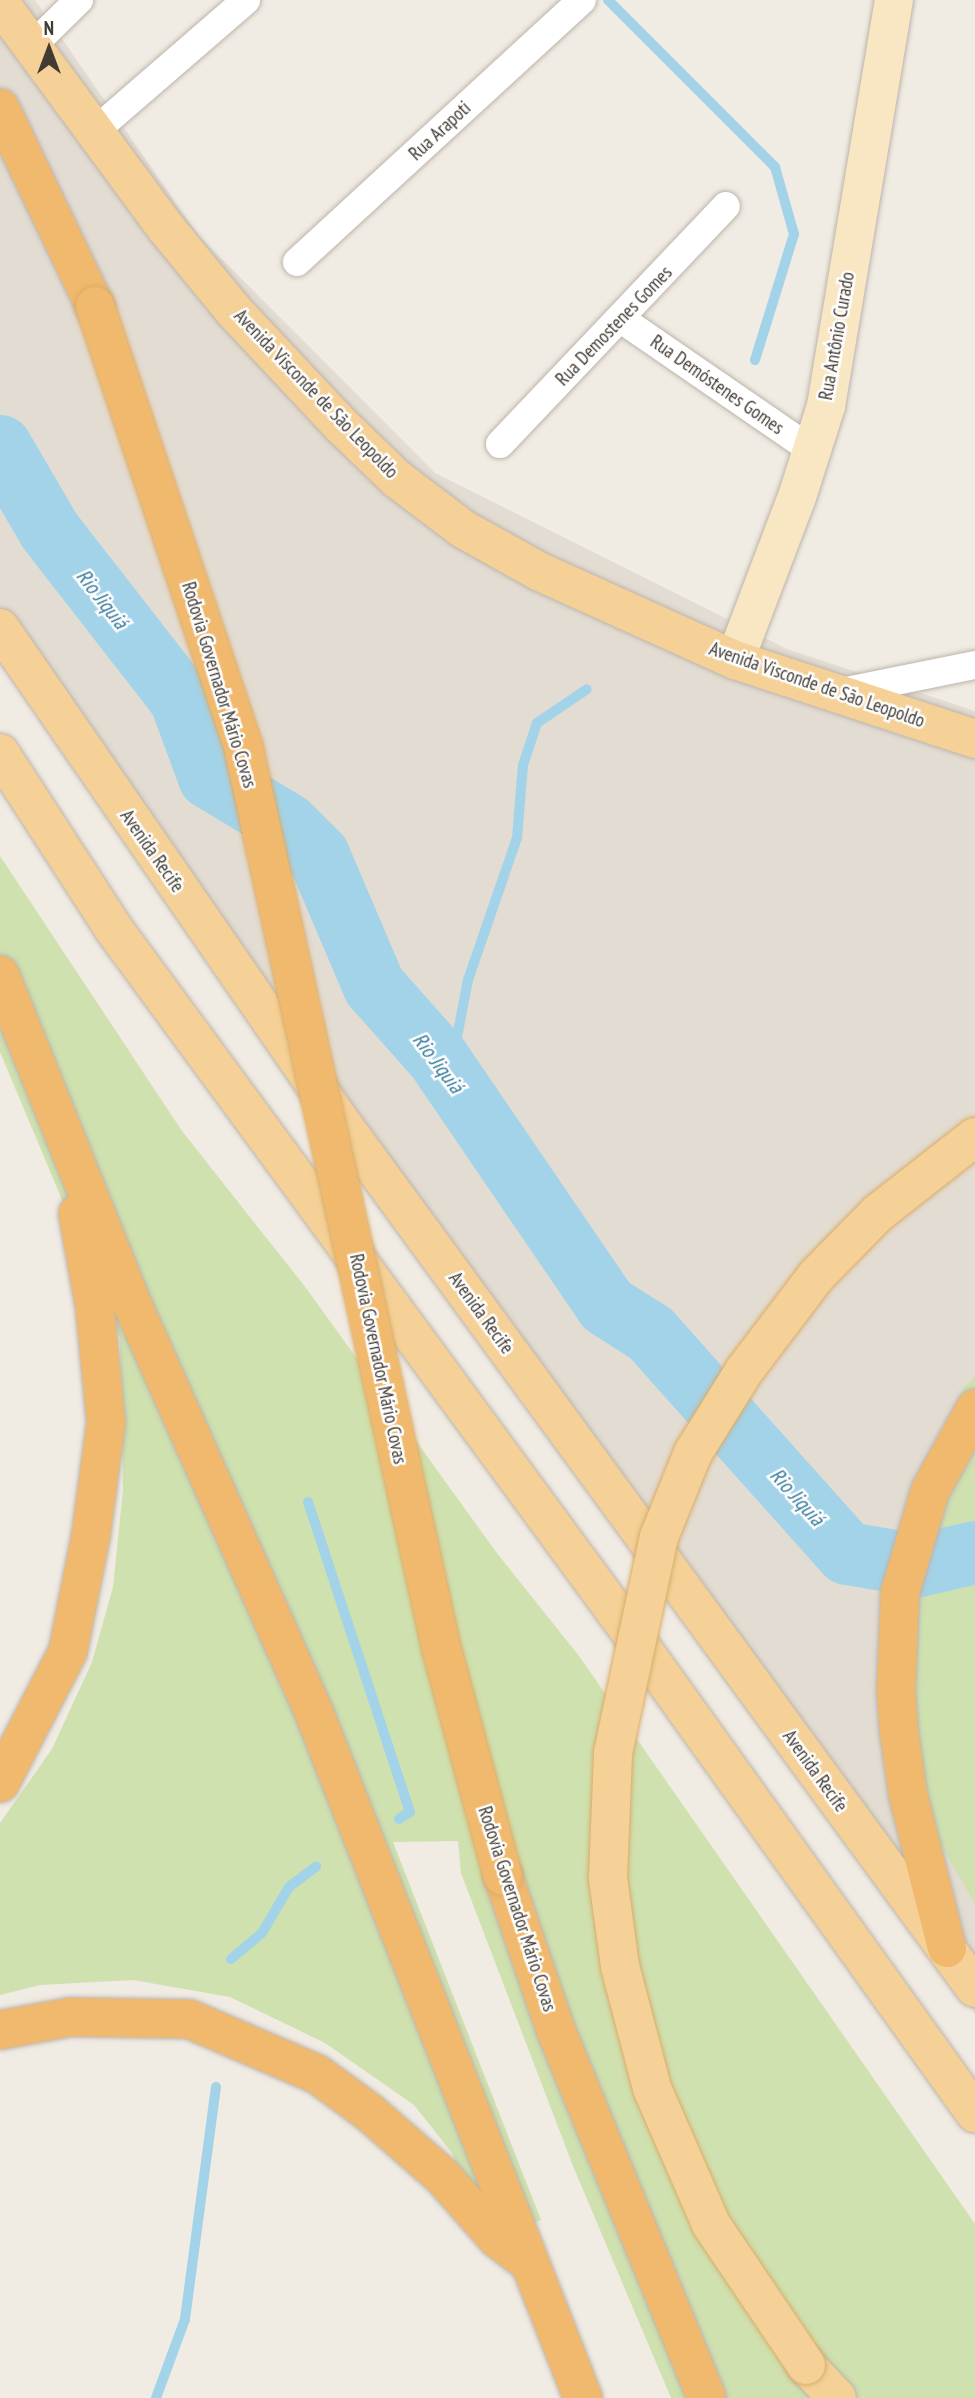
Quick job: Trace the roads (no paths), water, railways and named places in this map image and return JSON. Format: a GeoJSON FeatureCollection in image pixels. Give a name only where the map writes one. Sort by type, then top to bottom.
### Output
{"type":"FeatureCollection","features":[{"type":"Feature","properties":{"kind":"highway","name":"Rodovia Governador Mário Covas"},"geometry":{"type":"LineString","coordinates":[[0,108],[95,306],[244,750],[441,1647],[503,1876],[555,2028],[707,2398]]}},
{"type":"Feature","properties":{"kind":"highway"},"geometry":{"type":"LineString","coordinates":[[0,975],[65,1143],[315,1715],[583,2398]]}},
{"type":"Feature","properties":{"kind":"highway"},"geometry":{"type":"LineString","coordinates":[[0,1783],[68,1651],[106,1423],[95,1308],[65,1143]]}},
{"type":"Feature","properties":{"kind":"highway"},"geometry":{"type":"LineString","coordinates":[[947,1948],[908,1796],[896,1690],[898,1630],[907,1558],[930,1491],[975,1409]]}},
{"type":"Feature","properties":{"kind":"highway"},"geometry":{"type":"LineString","coordinates":[[0,2030],[70,2017],[189,2019],[317,2074],[369,2112],[442,2176],[498,2239],[532,2263]]}},
{"type":"Feature","properties":{"kind":"main road","name":"Avenida Visconde de São Leopoldo"},"geometry":{"type":"LineString","coordinates":[[0,4],[233,310],[397,479],[463,528],[538,571],[735,660],[975,739]]}},
{"type":"Feature","properties":{"kind":"main road","name":"Avenida Recife"},"geometry":{"type":"LineString","coordinates":[[0,628],[338,1118],[975,1988]]}},
{"type":"Feature","properties":{"kind":"main road"},"geometry":{"type":"LineString","coordinates":[[0,753],[113,928],[631,1633],[975,2113]]}},
{"type":"Feature","properties":{"kind":"main road"},"geometry":{"type":"LineString","coordinates":[[837,2398],[806,2365],[711,2224],[652,2088],[620,1966],[608,1878],[612,1753],[659,1536],[693,1453],[744,1371],[817,1275],[878,1213],[975,1137]]}},
{"type":"Feature","properties":{"kind":"street"},"geometry":{"type":"LineString","coordinates":[[32,46],[79,0]]}},
{"type":"Feature","properties":{"kind":"street"},"geometry":{"type":"LineString","coordinates":[[95,131],[246,0]]}},
{"type":"Feature","properties":{"kind":"street","name":"Rua Arapoti"},"geometry":{"type":"LineString","coordinates":[[297,262],[581,0]]}},
{"type":"Feature","properties":{"kind":"street","name":"Rua Antônio Curado"},"geometry":{"type":"LineString","coordinates":[[735,660],[813,451],[826,406],[894,0]]}},
{"type":"Feature","properties":{"kind":"street","name":"Rua Demostenes Gomes"},"geometry":{"type":"LineString","coordinates":[[500,444],[726,206]]}},
{"type":"Feature","properties":{"kind":"street","name":"Rua Demóstenes Gomes"},"geometry":{"type":"LineString","coordinates":[[621,319],[813,451]]}},
{"type":"Feature","properties":{"kind":"street"},"geometry":{"type":"LineString","coordinates":[[835,693],[975,665]]}},
{"type":"Feature","properties":{"kind":"waterway"},"geometry":{"type":"LineString","coordinates":[[608,0],[775,167],[794,234],[755,360]]}},
{"type":"Feature","properties":{"kind":"waterway","name":"Rio Jiquiá"},"geometry":{"type":"LineString","coordinates":[[0,446],[49,530],[180,698],[209,777],[287,824],[318,855],[374,986],[437,1057],[606,1305],[650,1333],[847,1553],[918,1565],[975,1552]]}},
{"type":"Feature","properties":{"kind":"waterway"},"geometry":{"type":"LineString","coordinates":[[450,1074],[468,980],[517,838],[523,765],[537,723],[587,689]]}},
{"type":"Feature","properties":{"kind":"waterway"},"geometry":{"type":"LineString","coordinates":[[308,1502],[410,1812],[399,1819]]}},
{"type":"Feature","properties":{"kind":"waterway"},"geometry":{"type":"LineString","coordinates":[[231,1959],[262,1933],[289,1887],[316,1867]]}},
{"type":"Feature","properties":{"kind":"waterway"},"geometry":{"type":"LineString","coordinates":[[156,2398],[185,2319],[216,2087]]}}]}
